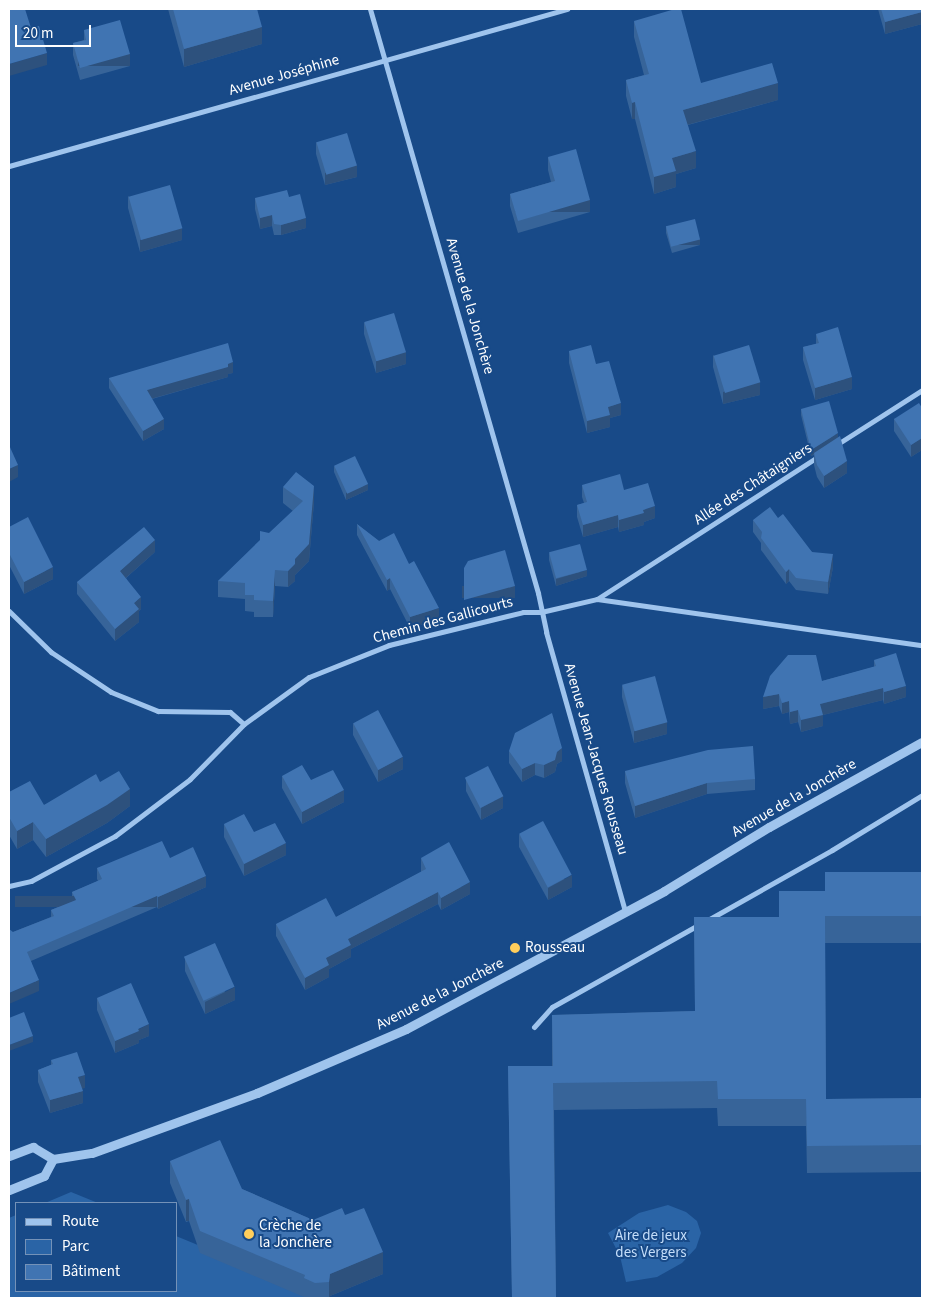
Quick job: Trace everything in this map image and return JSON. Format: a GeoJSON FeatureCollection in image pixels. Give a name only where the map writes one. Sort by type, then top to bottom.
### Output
{"type":"FeatureCollection","features":[{"type":"Feature","properties":{"kind":"street","name":"Avenue de la Jonchère"},"geometry":{"type":"LineString","coordinates":[[370,9],[538,593],[541,612]]}},
{"type":"Feature","properties":{"kind":"street","name":"Avenue Joséphine"},"geometry":{"type":"LineString","coordinates":[[9,166],[567,9]]}},
{"type":"Feature","properties":{"kind":"street","name":"Allée des Châtaigniers"},"geometry":{"type":"LineString","coordinates":[[830,449],[922,390]]}},
{"type":"Feature","properties":{"kind":"street","name":"Allée des Châtaigniers"},"geometry":{"type":"LineString","coordinates":[[597,599],[821,454]]}},
{"type":"Feature","properties":{"kind":"street","name":"Chemin des Gallicourts"},"geometry":{"type":"LineString","coordinates":[[9,886],[31,881],[115,836],[190,779],[244,724],[309,677],[388,644],[523,612],[541,612],[597,599],[922,645]]}},
{"type":"Feature","properties":{"kind":"street"},"geometry":{"type":"LineString","coordinates":[[9,610],[51,652],[111,692],[158,711],[230,712],[244,724]]}},
{"type":"Feature","properties":{"kind":"street","name":"Avenue Jean-Jacques Rousseau"},"geometry":{"type":"LineString","coordinates":[[541,612],[625,912]]}},
{"type":"Feature","properties":{"kind":"street","name":"Avenue de la Jonchère"},"geometry":{"type":"LineString","coordinates":[[53,1159],[92,1153],[248,1096],[406,1029],[625,912],[769,827],[922,742]]}},
{"type":"Feature","properties":{"kind":"street"},"geometry":{"type":"LineString","coordinates":[[534,1027],[552,1007],[832,850],[922,795]]}},
{"type":"Feature","properties":{"kind":"street"},"geometry":{"type":"LineString","coordinates":[[9,1156],[34,1147],[53,1159],[44,1176],[9,1190]]}},
{"type":"Feature","properties":{"kind":"green space"},"geometry":{"type":"Polygon","coordinates":[[[71,1192],[96,1202],[47,1202],[71,1192]]]}},
{"type":"Feature","properties":{"kind":"green space","name":"Aire de jeux des Vergers"},"geometry":{"type":"Polygon","coordinates":[[[668,1205],[686,1212],[697,1221],[701,1233],[696,1248],[682,1263],[657,1277],[626,1282],[620,1256],[608,1233],[639,1213],[668,1205]]]}},
{"type":"Feature","properties":{"kind":"green space"},"geometry":{"type":"Polygon","coordinates":[[[15,1215],[15,1292],[178,1292],[178,1237],[326,1298],[9,1298],[9,1218],[15,1215]]]}},
{"type":"Feature","properties":{"kind":"building"},"geometry":{"type":"Polygon","coordinates":[[[10,9],[25,9],[31,28],[39,26],[47,53],[9,64],[10,9]]]}},
{"type":"Feature","properties":{"kind":"building"},"geometry":{"type":"Polygon","coordinates":[[[173,9],[257,9],[262,27],[184,49],[173,9]]]}},
{"type":"Feature","properties":{"kind":"building"},"geometry":{"type":"Polygon","coordinates":[[[681,9],[701,83],[772,63],[778,83],[683,110],[696,151],[672,158],[676,171],[654,177],[635,102],[632,103],[626,80],[649,74],[634,21],[681,9]]]}},
{"type":"Feature","properties":{"kind":"building"},"geometry":{"type":"Polygon","coordinates":[[[881,9],[922,9],[922,12],[885,22],[881,9]]]}},
{"type":"Feature","properties":{"kind":"building"},"geometry":{"type":"Polygon","coordinates":[[[120,20],[130,54],[80,68],[73,43],[86,40],[84,30],[120,20]]]}},
{"type":"Feature","properties":{"kind":"building"},"geometry":{"type":"Polygon","coordinates":[[[347,133],[357,166],[326,175],[316,142],[347,133]]]}},
{"type":"Feature","properties":{"kind":"building"},"geometry":{"type":"Polygon","coordinates":[[[576,149],[590,200],[518,221],[510,194],[555,181],[548,157],[576,149]]]}},
{"type":"Feature","properties":{"kind":"building"},"geometry":{"type":"Polygon","coordinates":[[[170,185],[182,228],[141,240],[129,197],[170,185]]]}},
{"type":"Feature","properties":{"kind":"building"},"geometry":{"type":"Polygon","coordinates":[[[287,190],[289,197],[300,194],[306,218],[281,225],[274,224],[272,215],[260,218],[255,198],[287,190]]]}},
{"type":"Feature","properties":{"kind":"building"},"geometry":{"type":"Polygon","coordinates":[[[695,219],[700,239],[671,247],[666,226],[695,219]]]}},
{"type":"Feature","properties":{"kind":"building"},"geometry":{"type":"Polygon","coordinates":[[[394,313],[406,352],[376,361],[364,322],[394,313]]]}},
{"type":"Feature","properties":{"kind":"building"},"geometry":{"type":"Polygon","coordinates":[[[838,327],[852,377],[815,388],[803,347],[819,343],[816,334],[838,327]]]}},
{"type":"Feature","properties":{"kind":"building"},"geometry":{"type":"Polygon","coordinates":[[[228,343],[233,362],[228,364],[228,367],[147,390],[164,419],[143,431],[109,378],[228,343]]]}},
{"type":"Feature","properties":{"kind":"building"},"geometry":{"type":"Polygon","coordinates":[[[591,345],[596,364],[609,361],[621,403],[608,407],[610,415],[587,421],[569,351],[591,345]]]}},
{"type":"Feature","properties":{"kind":"building"},"geometry":{"type":"Polygon","coordinates":[[[749,345],[760,382],[725,393],[714,356],[749,345]]]}},
{"type":"Feature","properties":{"kind":"building"},"geometry":{"type":"Polygon","coordinates":[[[829,401],[838,433],[811,450],[801,409],[829,401]]]}},
{"type":"Feature","properties":{"kind":"building"},"geometry":{"type":"Polygon","coordinates":[[[919,403],[922,408],[922,438],[911,445],[894,419],[919,403]]]}},
{"type":"Feature","properties":{"kind":"building"},"geometry":{"type":"Polygon","coordinates":[[[840,436],[847,461],[824,476],[817,465],[814,453],[840,436]]]}},
{"type":"Feature","properties":{"kind":"building"},"geometry":{"type":"Polygon","coordinates":[[[9,445],[18,465],[9,469],[9,445]]]}},
{"type":"Feature","properties":{"kind":"building"},"geometry":{"type":"Polygon","coordinates":[[[355,456],[368,484],[347,494],[334,466],[355,456]]]}},
{"type":"Feature","properties":{"kind":"building"},"geometry":{"type":"Polygon","coordinates":[[[296,472],[314,486],[309,544],[295,559],[295,564],[288,571],[275,570],[273,601],[254,600],[254,595],[245,595],[245,583],[218,581],[260,540],[260,531],[269,533],[303,501],[283,487],[296,472]]]}},
{"type":"Feature","properties":{"kind":"building"},"geometry":{"type":"Polygon","coordinates":[[[620,474],[624,490],[648,483],[655,506],[643,510],[644,513],[619,520],[618,515],[583,525],[577,505],[587,502],[582,485],[620,474]]]}},
{"type":"Feature","properties":{"kind":"building"},"geometry":{"type":"Polygon","coordinates":[[[770,507],[778,518],[783,514],[812,552],[833,554],[828,582],[796,578],[789,569],[786,572],[761,538],[762,532],[753,520],[770,507]]]}},
{"type":"Feature","properties":{"kind":"building"},"geometry":{"type":"Polygon","coordinates":[[[28,517],[53,567],[24,582],[9,553],[9,527],[28,517]]]}},
{"type":"Feature","properties":{"kind":"building"},"geometry":{"type":"Polygon","coordinates":[[[357,524],[379,541],[394,533],[409,564],[414,561],[439,608],[410,617],[390,578],[387,580],[357,524]]]}},
{"type":"Feature","properties":{"kind":"building"},"geometry":{"type":"Polygon","coordinates":[[[144,527],[155,540],[120,571],[141,597],[134,603],[139,609],[115,629],[77,582],[144,527]]]}},
{"type":"Feature","properties":{"kind":"building"},"geometry":{"type":"Polygon","coordinates":[[[580,544],[587,570],[556,578],[549,552],[580,544]]]}},
{"type":"Feature","properties":{"kind":"building"},"geometry":{"type":"Polygon","coordinates":[[[505,550],[515,586],[464,600],[464,568],[468,561],[505,550]]]}},
{"type":"Feature","properties":{"kind":"building"},"geometry":{"type":"Polygon","coordinates":[[[896,653],[906,686],[884,692],[883,688],[820,704],[823,715],[801,720],[798,710],[790,712],[789,701],[782,703],[779,694],[763,697],[770,676],[788,655],[816,655],[822,681],[876,666],[874,660],[896,653]]]}},
{"type":"Feature","properties":{"kind":"building"},"geometry":{"type":"Polygon","coordinates":[[[655,676],[667,722],[635,731],[622,685],[655,676]]]}},
{"type":"Feature","properties":{"kind":"building"},"geometry":{"type":"Polygon","coordinates":[[[378,710],[403,757],[378,770],[353,723],[378,710]]]}},
{"type":"Feature","properties":{"kind":"building"},"geometry":{"type":"Polygon","coordinates":[[[552,713],[562,748],[557,752],[555,760],[544,765],[535,763],[522,769],[509,751],[515,733],[552,713]]]}},
{"type":"Feature","properties":{"kind":"building"},"geometry":{"type":"Polygon","coordinates":[[[753,746],[755,779],[707,783],[635,806],[625,771],[708,750],[753,746]]]}},
{"type":"Feature","properties":{"kind":"building"},"geometry":{"type":"Polygon","coordinates":[[[302,765],[311,780],[333,770],[344,790],[302,812],[282,776],[302,765]]]}},
{"type":"Feature","properties":{"kind":"building"},"geometry":{"type":"Polygon","coordinates":[[[488,766],[503,796],[480,808],[465,778],[488,766]]]}},
{"type":"Feature","properties":{"kind":"building"},"geometry":{"type":"Polygon","coordinates":[[[119,771],[130,789],[107,805],[46,839],[33,822],[17,831],[9,817],[9,792],[30,781],[44,805],[96,774],[100,782],[119,771]]]}},
{"type":"Feature","properties":{"kind":"building"},"geometry":{"type":"Polygon","coordinates":[[[244,814],[254,832],[275,823],[286,843],[244,864],[224,824],[244,814]]]}},
{"type":"Feature","properties":{"kind":"building"},"geometry":{"type":"Polygon","coordinates":[[[543,821],[572,875],[548,888],[519,834],[543,821]]]}},
{"type":"Feature","properties":{"kind":"building"},"geometry":{"type":"Polygon","coordinates":[[[162,841],[170,858],[193,847],[206,876],[27,952],[39,980],[9,993],[9,929],[13,932],[54,916],[51,910],[76,900],[72,892],[102,879],[97,868],[162,841]]]}},
{"type":"Feature","properties":{"kind":"building"},"geometry":{"type":"Polygon","coordinates":[[[449,842],[470,882],[441,898],[438,892],[348,939],[351,945],[326,958],[329,965],[305,978],[276,924],[326,898],[336,917],[426,869],[421,858],[449,842]]]}},
{"type":"Feature","properties":{"kind":"building"},"geometry":{"type":"Polygon","coordinates":[[[825,872],[922,872],[922,916],[825,916],[826,1099],[922,1098],[922,1145],[807,1146],[806,1099],[718,1099],[717,1081],[553,1083],[556,1298],[512,1298],[508,1066],[553,1066],[552,1015],[695,1011],[694,917],[779,917],[779,891],[825,891],[825,872]]]}},
{"type":"Feature","properties":{"kind":"building"},"geometry":{"type":"Polygon","coordinates":[[[215,943],[235,987],[203,1001],[184,957],[215,943]]]}},
{"type":"Feature","properties":{"kind":"building"},"geometry":{"type":"Polygon","coordinates":[[[131,983],[149,1024],[138,1029],[139,1031],[115,1041],[97,998],[131,983]]]}},
{"type":"Feature","properties":{"kind":"building"},"geometry":{"type":"Polygon","coordinates":[[[24,1012],[33,1036],[9,1045],[9,1018],[24,1012]]]}},
{"type":"Feature","properties":{"kind":"building"},"geometry":{"type":"Polygon","coordinates":[[[77,1052],[85,1075],[78,1077],[83,1091],[50,1100],[38,1070],[53,1064],[51,1060],[77,1052]]]}},
{"type":"Feature","properties":{"kind":"building","name":"Crèche de la Jonchère"},"geometry":{"type":"Polygon","coordinates":[[[220,1140],[242,1189],[313,1220],[342,1208],[345,1215],[364,1208],[383,1252],[330,1274],[329,1282],[315,1283],[304,1278],[305,1275],[200,1231],[189,1199],[186,1200],[170,1161],[220,1140]]]}},
{"type":"Feature","properties":{"kind":"place","name":"Rousseau"},"geometry":{"type":"Point","coordinates":[515,948]}},
{"type":"Feature","properties":{"kind":"place","name":"Crèche de la Jonchère"},"geometry":{"type":"Point","coordinates":[249,1234]}}]}
